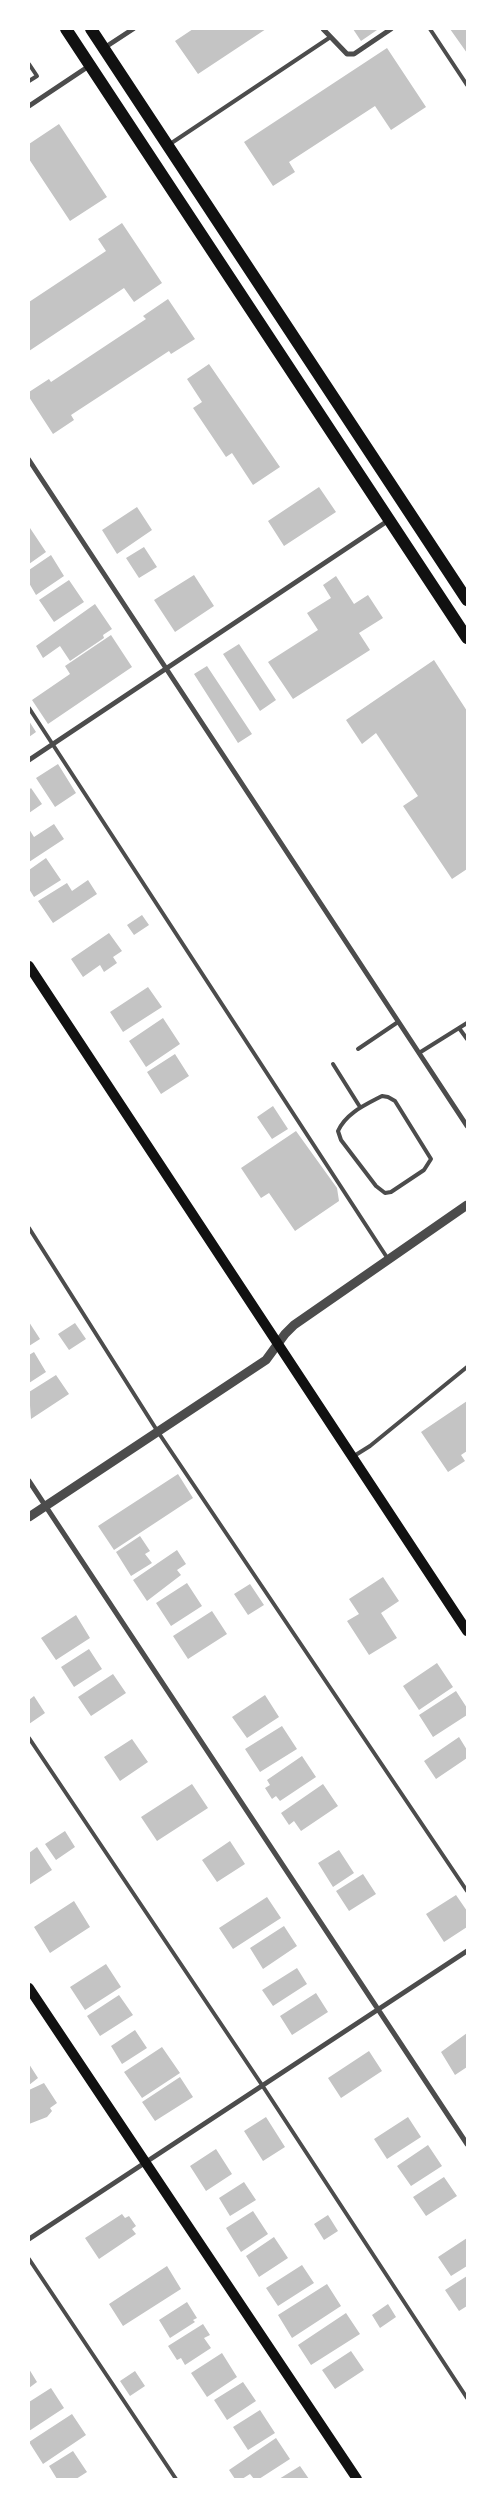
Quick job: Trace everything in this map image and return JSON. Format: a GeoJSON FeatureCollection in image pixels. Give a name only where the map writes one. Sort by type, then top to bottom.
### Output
{"type":"FeatureCollection","features":[{"type":"Feature","properties":{"kind":"main road"},"geometry":{"type":"LineString","coordinates":[[66,29],[467,638]]}},
{"type":"Feature","properties":{"kind":"main road"},"geometry":{"type":"LineString","coordinates":[[91,29],[467,600]]}},
{"type":"Feature","properties":{"kind":"main road"},"geometry":{"type":"LineString","coordinates":[[29,966],[467,1631]]}},
{"type":"Feature","properties":{"kind":"main road"},"geometry":{"type":"LineString","coordinates":[[29,1988],[357,2479]]}},
{"type":"Feature","properties":{"kind":"street"},"geometry":{"type":"LineString","coordinates":[[104,49],[133,29]]}},
{"type":"Feature","properties":{"kind":"street"},"geometry":{"type":"LineString","coordinates":[[323,29],[329,38],[347,54],[354,54],[392,29]]}},
{"type":"Feature","properties":{"kind":"street"},"geometry":{"type":"LineString","coordinates":[[29,106],[90,65]]}},
{"type":"Feature","properties":{"kind":"street"},"geometry":{"type":"LineString","coordinates":[[29,460],[467,1126]]}},
{"type":"Feature","properties":{"kind":"street"},"geometry":{"type":"LineString","coordinates":[[29,760],[389,520]]}},
{"type":"Feature","properties":{"kind":"street"},"geometry":{"type":"LineString","coordinates":[[29,1517],[266,1360],[294,1325],[467,1205]]}},
{"type":"Feature","properties":{"kind":"street"},"geometry":{"type":"LineString","coordinates":[[29,1481],[379,2008],[467,2144]]}},
{"type":"Feature","properties":{"kind":"street"},"geometry":{"type":"LineString","coordinates":[[29,2238],[467,1951]]}},
{"type":"Feature","properties":{"kind":"lane"},"geometry":{"type":"LineString","coordinates":[[430,29],[467,85]]}},
{"type":"Feature","properties":{"kind":"lane"},"geometry":{"type":"LineString","coordinates":[[168,146],[329,38]]}},
{"type":"Feature","properties":{"kind":"lane"},"geometry":{"type":"LineString","coordinates":[[29,64],[37,76],[29,81]]}},
{"type":"Feature","properties":{"kind":"lane"},"geometry":{"type":"LineString","coordinates":[[29,708],[389,1259]]}},
{"type":"Feature","properties":{"kind":"lane"},"geometry":{"type":"LineString","coordinates":[[358,1049],[398,1022]]}},
{"type":"Feature","properties":{"kind":"lane"},"geometry":{"type":"LineString","coordinates":[[419,1053],[467,1023]]}},
{"type":"Feature","properties":{"kind":"lane"},"geometry":{"type":"LineString","coordinates":[[459,1028],[467,1039]]}},
{"type":"Feature","properties":{"kind":"lane"},"geometry":{"type":"LineString","coordinates":[[333,1064],[360,1107]]}},
{"type":"Feature","properties":{"kind":"lane"},"geometry":{"type":"LineString","coordinates":[[382,1096],[388,1096],[396,1101],[430,1154],[429,1165],[391,1192],[385,1193],[376,1186],[341,1140],[338,1131],[342,1123],[360,1107],[382,1096]]}},
{"type":"Feature","properties":{"kind":"lane"},"geometry":{"type":"LineString","coordinates":[[29,1228],[158,1432],[467,1891]]}},
{"type":"Feature","properties":{"kind":"lane"},"geometry":{"type":"LineString","coordinates":[[352,1457],[370,1446],[467,1367]]}},
{"type":"Feature","properties":{"kind":"lane"},"geometry":{"type":"LineString","coordinates":[[29,1738],[262,2085],[467,2398]]}},
{"type":"Feature","properties":{"kind":"lane"},"geometry":{"type":"LineString","coordinates":[[29,2259],[176,2479]]}},
{"type":"Feature","properties":{"kind":"building"},"geometry":{"type":"Polygon","coordinates":[[[193,29],[266,29],[198,74],[175,41],[193,29]]]}},
{"type":"Feature","properties":{"kind":"building"},"geometry":{"type":"Polygon","coordinates":[[[353,29],[376,29],[377,30],[361,41],[353,29]]]}},
{"type":"Feature","properties":{"kind":"building"},"geometry":{"type":"Polygon","coordinates":[[[450,29],[467,29],[467,53],[450,29]]]}},
{"type":"Feature","properties":{"kind":"building"},"geometry":{"type":"Polygon","coordinates":[[[387,48],[426,107],[391,130],[375,106],[289,162],[295,172],[273,186],[244,142],[387,48]]]}},
{"type":"Feature","properties":{"kind":"building"},"geometry":{"type":"Polygon","coordinates":[[[59,124],[107,197],[70,221],[29,159],[29,144],[59,124]]]}},
{"type":"Feature","properties":{"kind":"building"},"geometry":{"type":"Polygon","coordinates":[[[122,223],[162,283],[134,302],[124,288],[29,351],[29,302],[106,251],[98,239],[122,223]]]}},
{"type":"Feature","properties":{"kind":"building"},"geometry":{"type":"Polygon","coordinates":[[[168,299],[195,339],[171,354],[169,351],[71,415],[74,420],[53,434],[29,397],[29,392],[49,379],[51,382],[146,319],[143,316],[168,299]]]}},
{"type":"Feature","properties":{"kind":"building"},"geometry":{"type":"Polygon","coordinates":[[[209,364],[280,467],[253,485],[232,453],[226,457],[193,408],[202,402],[187,379],[209,364]]]}},
{"type":"Feature","properties":{"kind":"building"},"geometry":{"type":"Polygon","coordinates":[[[319,487],[336,512],[284,546],[268,521],[319,487]]]}},
{"type":"Feature","properties":{"kind":"building"},"geometry":{"type":"Polygon","coordinates":[[[137,507],[152,530],[117,554],[102,530],[137,507]]]}},
{"type":"Feature","properties":{"kind":"building"},"geometry":{"type":"Polygon","coordinates":[[[29,529],[46,552],[29,564],[29,529]]]}},
{"type":"Feature","properties":{"kind":"building"},"geometry":{"type":"Polygon","coordinates":[[[144,547],[157,567],[139,578],[126,558],[144,547]]]}},
{"type":"Feature","properties":{"kind":"building"},"geometry":{"type":"Polygon","coordinates":[[[51,555],[64,576],[36,595],[29,583],[29,570],[51,555]]]}},
{"type":"Feature","properties":{"kind":"building"},"geometry":{"type":"Polygon","coordinates":[[[194,575],[214,606],[175,632],[154,600],[194,575]]]}},
{"type":"Feature","properties":{"kind":"building"},"geometry":{"type":"Polygon","coordinates":[[[336,576],[354,604],[368,595],[383,618],[359,633],[370,650],[293,699],[268,662],[318,630],[307,613],[331,598],[323,585],[336,576]]]}},
{"type":"Feature","properties":{"kind":"building"},"geometry":{"type":"Polygon","coordinates":[[[69,580],[84,602],[54,622],[39,600],[69,580]]]}},
{"type":"Feature","properties":{"kind":"building"},"geometry":{"type":"Polygon","coordinates":[[[95,604],[112,629],[103,635],[104,638],[70,661],[60,646],[43,658],[36,646],[95,604]]]}},
{"type":"Feature","properties":{"kind":"building"},"geometry":{"type":"Polygon","coordinates":[[[111,635],[132,667],[48,724],[32,700],[70,674],[65,666],[111,635]]]}},
{"type":"Feature","properties":{"kind":"building"},"geometry":{"type":"Polygon","coordinates":[[[239,644],[276,700],[260,711],[223,654],[239,644]]]}},
{"type":"Feature","properties":{"kind":"building"},"geometry":{"type":"Polygon","coordinates":[[[434,660],[467,711],[467,869],[452,879],[403,806],[418,796],[376,733],[362,744],[346,720],[434,660]]]}},
{"type":"Feature","properties":{"kind":"building"},"geometry":{"type":"Polygon","coordinates":[[[207,666],[252,734],[238,743],[194,674],[207,666]]]}},
{"type":"Feature","properties":{"kind":"building"},"geometry":{"type":"Polygon","coordinates":[[[29,721],[36,732],[29,737],[29,721]]]}},
{"type":"Feature","properties":{"kind":"building"},"geometry":{"type":"Polygon","coordinates":[[[58,764],[76,793],[55,807],[36,778],[58,764]]]}},
{"type":"Feature","properties":{"kind":"building"},"geometry":{"type":"Polygon","coordinates":[[[31,788],[42,804],[29,813],[29,790],[31,788]]]}},
{"type":"Feature","properties":{"kind":"building"},"geometry":{"type":"Polygon","coordinates":[[[54,824],[64,839],[29,862],[29,829],[34,837],[54,824]]]}},
{"type":"Feature","properties":{"kind":"building"},"geometry":{"type":"Polygon","coordinates":[[[46,858],[61,880],[34,897],[29,889],[29,870],[46,858]]]}},
{"type":"Feature","properties":{"kind":"building"},"geometry":{"type":"Polygon","coordinates":[[[88,880],[97,894],[53,923],[38,901],[67,883],[72,891],[88,880]]]}},
{"type":"Feature","properties":{"kind":"building"},"geometry":{"type":"Polygon","coordinates":[[[142,915],[149,925],[134,935],[127,925],[142,915]]]}},
{"type":"Feature","properties":{"kind":"building"},"geometry":{"type":"Polygon","coordinates":[[[109,933],[122,951],[113,957],[117,963],[104,972],[100,965],[83,977],[71,959],[109,933]]]}},
{"type":"Feature","properties":{"kind":"building"},"geometry":{"type":"Polygon","coordinates":[[[148,987],[162,1007],[123,1032],[110,1012],[148,987]]]}},
{"type":"Feature","properties":{"kind":"building"},"geometry":{"type":"Polygon","coordinates":[[[163,1018],[180,1044],[146,1067],[129,1041],[163,1018]]]}},
{"type":"Feature","properties":{"kind":"building"},"geometry":{"type":"Polygon","coordinates":[[[175,1054],[189,1076],[161,1094],[147,1072],[175,1054]]]}},
{"type":"Feature","properties":{"kind":"building"},"geometry":{"type":"Polygon","coordinates":[[[273,1106],[288,1129],[272,1139],[257,1117],[273,1106]]]}},
{"type":"Feature","properties":{"kind":"building"},"geometry":{"type":"Polygon","coordinates":[[[296,1131],[337,1188],[339,1201],[295,1231],[269,1193],[261,1198],[241,1168],[296,1131]]]}},
{"type":"Feature","properties":{"kind":"building"},"geometry":{"type":"Polygon","coordinates":[[[29,1322],[40,1339],[29,1346],[29,1322]]]}},
{"type":"Feature","properties":{"kind":"building"},"geometry":{"type":"Polygon","coordinates":[[[75,1323],[86,1339],[69,1350],[58,1334],[75,1323]]]}},
{"type":"Feature","properties":{"kind":"building"},"geometry":{"type":"Polygon","coordinates":[[[34,1352],[46,1372],[29,1383],[29,1355],[34,1352]]]}},
{"type":"Feature","properties":{"kind":"building"},"geometry":{"type":"Polygon","coordinates":[[[56,1375],[69,1394],[31,1419],[29,1392],[56,1375]]]}},
{"type":"Feature","properties":{"kind":"building"},"geometry":{"type":"Polygon","coordinates":[[[467,1401],[467,1451],[461,1455],[465,1461],[448,1472],[421,1432],[467,1401]]]}},
{"type":"Feature","properties":{"kind":"building"},"geometry":{"type":"Polygon","coordinates":[[[178,1474],[193,1498],[114,1550],[98,1526],[178,1474]]]}},
{"type":"Feature","properties":{"kind":"building"},"geometry":{"type":"Polygon","coordinates":[[[140,1536],[150,1551],[145,1554],[152,1563],[131,1576],[116,1552],[140,1536]]]}},
{"type":"Feature","properties":{"kind":"building"},"geometry":{"type":"Polygon","coordinates":[[[177,1550],[186,1564],[177,1570],[181,1575],[147,1601],[133,1580],[177,1550]]]}},
{"type":"Feature","properties":{"kind":"building"},"geometry":{"type":"Polygon","coordinates":[[[383,1577],[399,1601],[381,1613],[397,1638],[369,1655],[347,1621],[359,1614],[349,1599],[383,1577]]]}},
{"type":"Feature","properties":{"kind":"building"},"geometry":{"type":"Polygon","coordinates":[[[187,1583],[202,1606],[171,1626],[156,1603],[187,1583]]]}},
{"type":"Feature","properties":{"kind":"building"},"geometry":{"type":"Polygon","coordinates":[[[250,1584],[264,1605],[248,1615],[234,1594],[250,1584]]]}},
{"type":"Feature","properties":{"kind":"building"},"geometry":{"type":"Polygon","coordinates":[[[212,1611],[227,1634],[188,1659],[173,1636],[212,1611]]]}},
{"type":"Feature","properties":{"kind":"building"},"geometry":{"type":"Polygon","coordinates":[[[76,1615],[90,1638],[56,1660],[41,1638],[76,1615]]]}},
{"type":"Feature","properties":{"kind":"building"},"geometry":{"type":"Polygon","coordinates":[[[89,1649],[102,1669],[74,1687],[61,1667],[89,1649]]]}},
{"type":"Feature","properties":{"kind":"building"},"geometry":{"type":"Polygon","coordinates":[[[437,1663],[453,1687],[419,1710],[403,1686],[437,1663]]]}},
{"type":"Feature","properties":{"kind":"building"},"geometry":{"type":"Polygon","coordinates":[[[113,1674],[126,1693],[91,1716],[78,1697],[113,1674]]]}},
{"type":"Feature","properties":{"kind":"building"},"geometry":{"type":"Polygon","coordinates":[[[456,1691],[467,1708],[467,1715],[433,1737],[419,1715],[456,1691]]]}},
{"type":"Feature","properties":{"kind":"building"},"geometry":{"type":"Polygon","coordinates":[[[265,1695],[279,1717],[247,1738],[232,1717],[265,1695]]]}},
{"type":"Feature","properties":{"kind":"building"},"geometry":{"type":"Polygon","coordinates":[[[34,1696],[45,1713],[29,1724],[29,1700],[34,1696]]]}},
{"type":"Feature","properties":{"kind":"building"},"geometry":{"type":"Polygon","coordinates":[[[282,1726],[297,1749],[260,1772],[245,1749],[282,1726]]]}},
{"type":"Feature","properties":{"kind":"building"},"geometry":{"type":"Polygon","coordinates":[[[459,1737],[467,1750],[467,1758],[436,1779],[424,1761],[459,1737]]]}},
{"type":"Feature","properties":{"kind":"building"},"geometry":{"type":"Polygon","coordinates":[[[132,1739],[148,1762],[120,1781],[104,1757],[132,1739]]]}},
{"type":"Feature","properties":{"kind":"building"},"geometry":{"type":"Polygon","coordinates":[[[302,1756],[316,1777],[280,1801],[276,1796],[272,1799],[265,1788],[270,1785],[267,1780],[302,1756]]]}},
{"type":"Feature","properties":{"kind":"building"},"geometry":{"type":"Polygon","coordinates":[[[192,1784],[208,1808],[157,1841],[141,1817],[192,1784]]]}},
{"type":"Feature","properties":{"kind":"building"},"geometry":{"type":"Polygon","coordinates":[[[323,1784],[338,1806],[301,1831],[294,1821],[289,1825],[281,1813],[323,1784]]]}},
{"type":"Feature","properties":{"kind":"building"},"geometry":{"type":"Polygon","coordinates":[[[65,1831],[75,1847],[56,1860],[45,1844],[65,1831]]]}},
{"type":"Feature","properties":{"kind":"building"},"geometry":{"type":"Polygon","coordinates":[[[230,1841],[245,1864],[217,1882],[202,1860],[230,1841]]]}},
{"type":"Feature","properties":{"kind":"building"},"geometry":{"type":"Polygon","coordinates":[[[37,1847],[52,1870],[29,1885],[29,1853],[37,1847]]]}},
{"type":"Feature","properties":{"kind":"building"},"geometry":{"type":"Polygon","coordinates":[[[339,1850],[354,1873],[333,1887],[318,1863],[339,1850]]]}},
{"type":"Feature","properties":{"kind":"building"},"geometry":{"type":"Polygon","coordinates":[[[363,1874],[376,1894],[349,1911],[336,1891],[363,1874]]]}},
{"type":"Feature","properties":{"kind":"building"},"geometry":{"type":"Polygon","coordinates":[[[456,1895],[467,1911],[467,1927],[444,1942],[426,1914],[456,1895]]]}},
{"type":"Feature","properties":{"kind":"building"},"geometry":{"type":"Polygon","coordinates":[[[267,1897],[281,1918],[233,1949],[219,1928],[267,1897]]]}},
{"type":"Feature","properties":{"kind":"building"},"geometry":{"type":"Polygon","coordinates":[[[74,1901],[90,1927],[50,1953],[34,1927],[74,1901]]]}},
{"type":"Feature","properties":{"kind":"building"},"geometry":{"type":"Polygon","coordinates":[[[284,1926],[297,1946],[263,1969],[250,1948],[284,1926]]]}},
{"type":"Feature","properties":{"kind":"building"},"geometry":{"type":"Polygon","coordinates":[[[106,1964],[121,1987],[85,2010],[70,1987],[106,1964]]]}},
{"type":"Feature","properties":{"kind":"building"},"geometry":{"type":"Polygon","coordinates":[[[297,1968],[307,1984],[273,2006],[262,1990],[297,1968]]]}},
{"type":"Feature","properties":{"kind":"building"},"geometry":{"type":"Polygon","coordinates":[[[316,1993],[328,2012],[292,2035],[280,2016],[316,1993]]]}},
{"type":"Feature","properties":{"kind":"building"},"geometry":{"type":"Polygon","coordinates":[[[119,1995],[133,2015],[100,2036],[87,2016],[119,1995]]]}},
{"type":"Feature","properties":{"kind":"building"},"geometry":{"type":"Polygon","coordinates":[[[135,2030],[147,2048],[122,2064],[111,2046],[135,2030]]]}},
{"type":"Feature","properties":{"kind":"building"},"geometry":{"type":"Polygon","coordinates":[[[467,2033],[467,2067],[455,2075],[441,2052],[467,2033]]]}},
{"type":"Feature","properties":{"kind":"building"},"geometry":{"type":"Polygon","coordinates":[[[162,2047],[180,2073],[142,2098],[124,2072],[162,2047]]]}},
{"type":"Feature","properties":{"kind":"building"},"geometry":{"type":"Polygon","coordinates":[[[369,2051],[382,2071],[341,2098],[328,2078],[369,2051]]]}},
{"type":"Feature","properties":{"kind":"building"},"geometry":{"type":"Polygon","coordinates":[[[29,2064],[38,2078],[29,2085],[29,2064]]]}},
{"type":"Feature","properties":{"kind":"building"},"geometry":{"type":"Polygon","coordinates":[[[180,2077],[193,2097],[155,2121],[142,2102],[180,2077]]]}},
{"type":"Feature","properties":{"kind":"building"},"geometry":{"type":"Polygon","coordinates":[[[44,2083],[57,2103],[50,2108],[52,2111],[47,2117],[29,2124],[29,2090],[44,2083]]]}},
{"type":"Feature","properties":{"kind":"building"},"geometry":{"type":"Polygon","coordinates":[[[266,2117],[285,2147],[263,2161],[244,2131],[266,2117]]]}},
{"type":"Feature","properties":{"kind":"building"},"geometry":{"type":"Polygon","coordinates":[[[408,2117],[421,2137],[387,2159],[374,2139],[408,2117]]]}},
{"type":"Feature","properties":{"kind":"building"},"geometry":{"type":"Polygon","coordinates":[[[428,2145],[442,2166],[411,2186],[397,2166],[428,2145]]]}},
{"type":"Feature","properties":{"kind":"building"},"geometry":{"type":"Polygon","coordinates":[[[216,2149],[232,2174],[206,2191],[190,2166],[216,2149]]]}},
{"type":"Feature","properties":{"kind":"building"},"geometry":{"type":"Polygon","coordinates":[[[444,2177],[457,2196],[426,2216],[413,2197],[444,2177]]]}},
{"type":"Feature","properties":{"kind":"building"},"geometry":{"type":"Polygon","coordinates":[[[244,2182],[256,2200],[230,2216],[219,2198],[244,2182]]]}},
{"type":"Feature","properties":{"kind":"building"},"geometry":{"type":"Polygon","coordinates":[[[253,2211],[268,2234],[241,2252],[226,2228],[253,2211]]]}},
{"type":"Feature","properties":{"kind":"building"},"geometry":{"type":"Polygon","coordinates":[[[122,2214],[125,2218],[129,2216],[136,2226],[132,2229],[136,2234],[99,2259],[85,2238],[122,2214]]]}},
{"type":"Feature","properties":{"kind":"building"},"geometry":{"type":"Polygon","coordinates":[[[328,2215],[338,2231],[324,2240],[314,2224],[328,2215]]]}},
{"type":"Feature","properties":{"kind":"building"},"geometry":{"type":"Polygon","coordinates":[[[274,2237],[288,2258],[259,2277],[246,2256],[274,2237]]]}},
{"type":"Feature","properties":{"kind":"building"},"geometry":{"type":"Polygon","coordinates":[[[467,2238],[467,2266],[451,2276],[438,2257],[467,2238]]]}},
{"type":"Feature","properties":{"kind":"building"},"geometry":{"type":"Polygon","coordinates":[[[302,2265],[314,2283],[278,2306],[266,2288],[302,2265]]]}},
{"type":"Feature","properties":{"kind":"building"},"geometry":{"type":"Polygon","coordinates":[[[167,2266],[181,2289],[123,2326],[109,2304],[167,2266]]]}},
{"type":"Feature","properties":{"kind":"building"},"geometry":{"type":"Polygon","coordinates":[[[467,2276],[467,2306],[459,2311],[445,2290],[467,2276]]]}},
{"type":"Feature","properties":{"kind":"building"},"geometry":{"type":"Polygon","coordinates":[[[327,2284],[341,2306],[292,2338],[278,2315],[327,2284]]]}},
{"type":"Feature","properties":{"kind":"building"},"geometry":{"type":"Polygon","coordinates":[[[187,2302],[197,2318],[193,2320],[195,2322],[170,2338],[159,2320],[187,2302]]]}},
{"type":"Feature","properties":{"kind":"building"},"geometry":{"type":"Polygon","coordinates":[[[388,2304],[396,2317],[380,2328],[372,2315],[388,2304]]]}},
{"type":"Feature","properties":{"kind":"building"},"geometry":{"type":"Polygon","coordinates":[[[346,2313],[360,2334],[311,2365],[298,2345],[346,2313]]]}},
{"type":"Feature","properties":{"kind":"building"},"geometry":{"type":"Polygon","coordinates":[[[203,2324],[210,2335],[204,2338],[211,2348],[185,2365],[181,2358],[177,2360],[168,2346],[203,2324]]]}},
{"type":"Feature","properties":{"kind":"building"},"geometry":{"type":"Polygon","coordinates":[[[351,2351],[364,2370],[335,2389],[322,2370],[351,2351]]]}},
{"type":"Feature","properties":{"kind":"building"},"geometry":{"type":"Polygon","coordinates":[[[222,2353],[237,2377],[207,2397],[191,2373],[222,2353]]]}},
{"type":"Feature","properties":{"kind":"building"},"geometry":{"type":"Polygon","coordinates":[[[29,2369],[37,2382],[29,2388],[29,2369]]]}},
{"type":"Feature","properties":{"kind":"building"},"geometry":{"type":"Polygon","coordinates":[[[135,2371],[145,2386],[130,2396],[120,2381],[135,2371]]]}},
{"type":"Feature","properties":{"kind":"building"},"geometry":{"type":"Polygon","coordinates":[[[243,2382],[256,2401],[227,2420],[214,2400],[243,2382]]]}},
{"type":"Feature","properties":{"kind":"building"},"geometry":{"type":"Polygon","coordinates":[[[51,2388],[64,2408],[29,2431],[29,2402],[51,2388]]]}},
{"type":"Feature","properties":{"kind":"building"},"geometry":{"type":"Polygon","coordinates":[[[260,2410],[275,2433],[248,2450],[233,2427],[260,2410]]]}},
{"type":"Feature","properties":{"kind":"building"},"geometry":{"type":"Polygon","coordinates":[[[72,2414],[86,2435],[43,2464],[29,2442],[72,2414]]]}},
{"type":"Feature","properties":{"kind":"building"},"geometry":{"type":"Polygon","coordinates":[[[276,2438],[290,2459],[259,2479],[254,2479],[250,2474],[242,2479],[235,2479],[229,2470],[276,2438]]]}},
{"type":"Feature","properties":{"kind":"building"},"geometry":{"type":"Polygon","coordinates":[[[73,2451],[87,2472],[76,2479],[57,2479],[49,2466],[73,2451]]]}},
{"type":"Feature","properties":{"kind":"building"},"geometry":{"type":"Polygon","coordinates":[[[300,2466],[309,2479],[279,2479],[300,2466]]]}}]}
